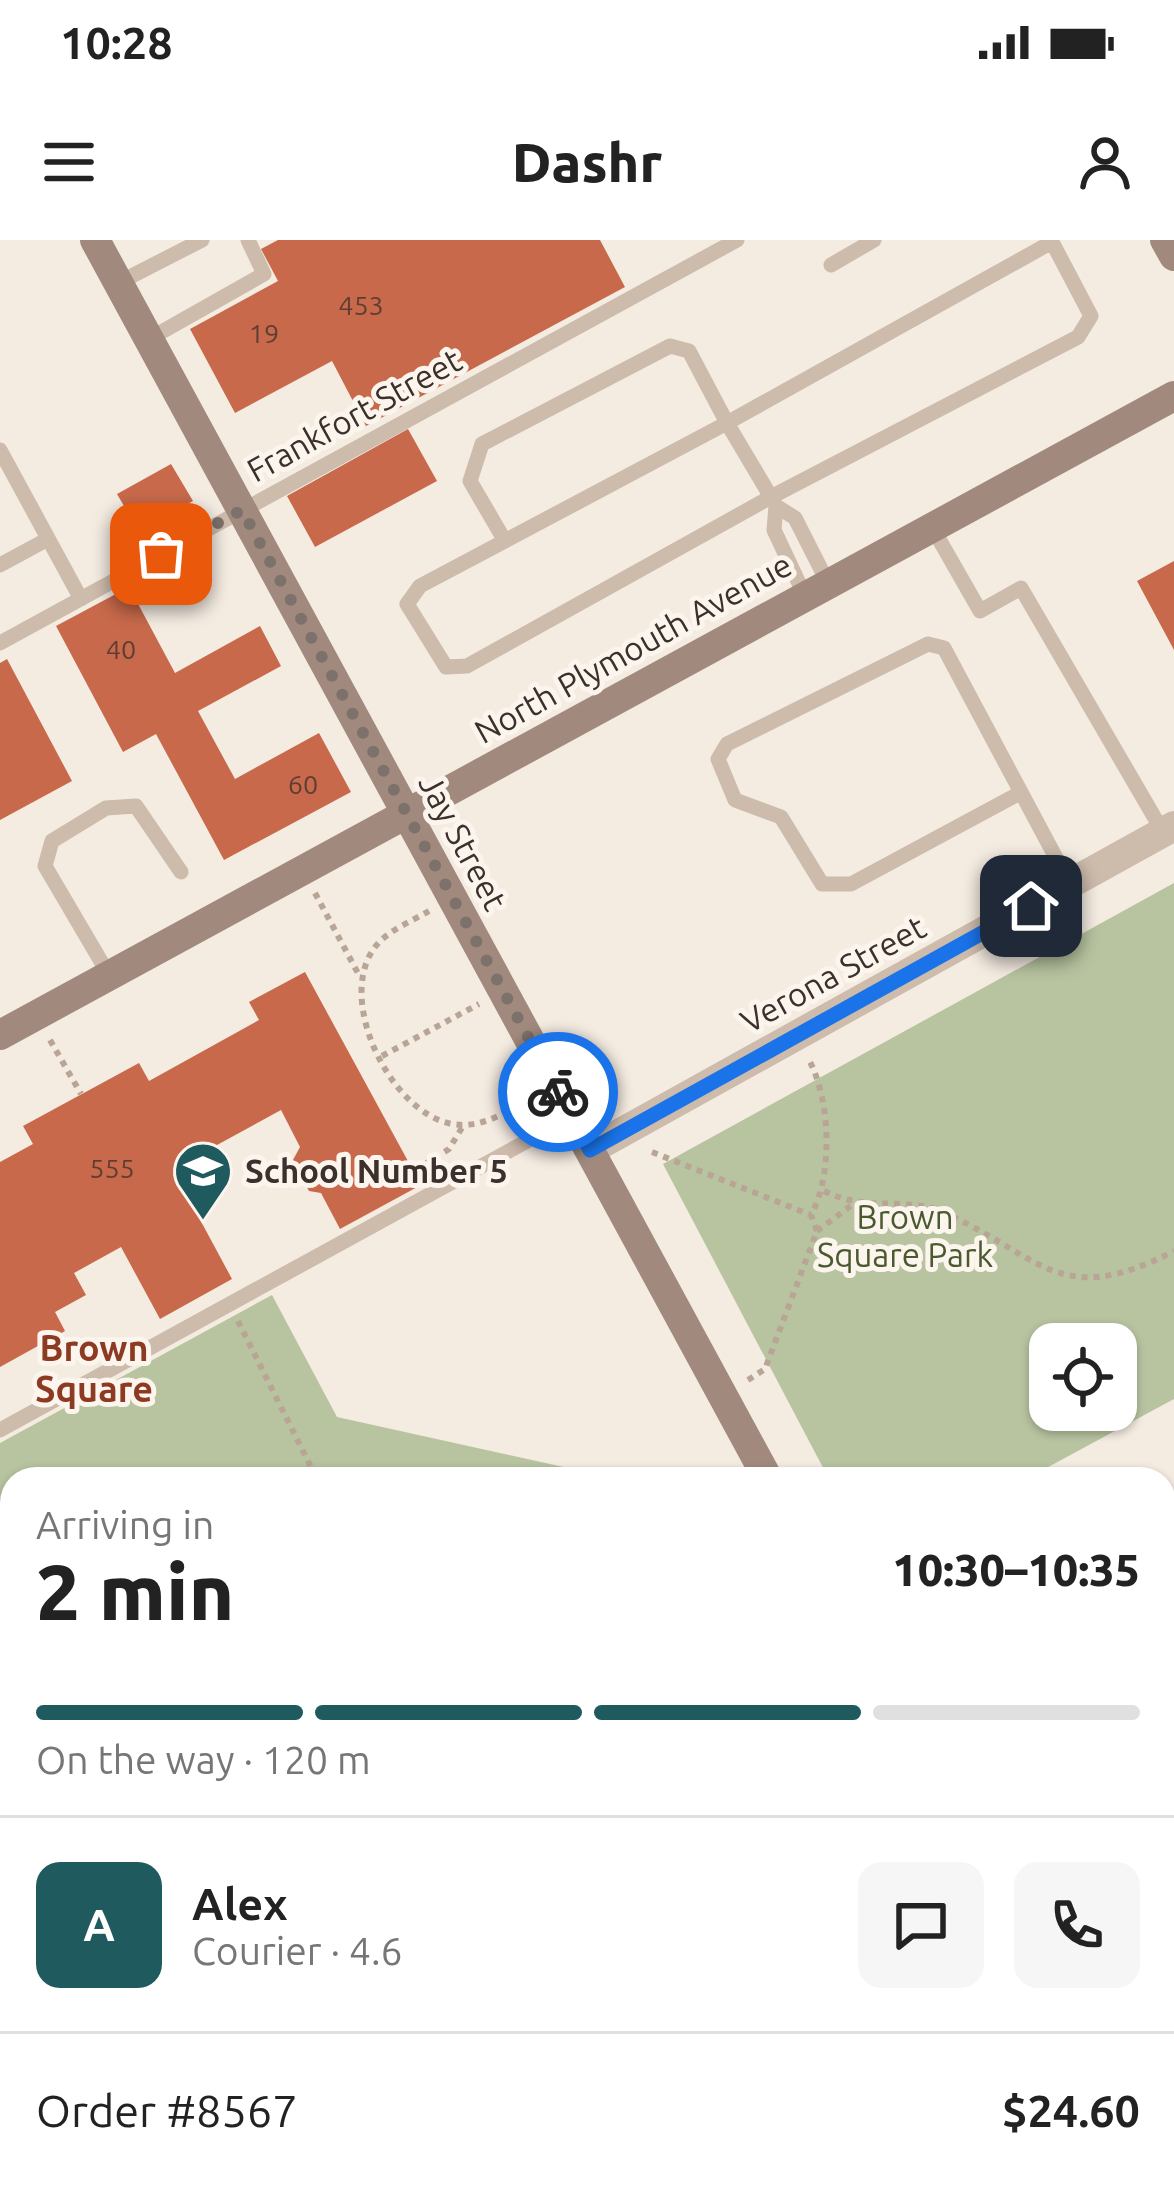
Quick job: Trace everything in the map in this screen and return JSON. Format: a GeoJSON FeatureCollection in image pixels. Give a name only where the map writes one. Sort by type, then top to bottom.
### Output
{"type":"FeatureCollection","features":[{"type":"Feature","properties":{"kind":"street","name":"Jay Street"},"geometry":{"type":"LineString","coordinates":[[95,240],[761,1467]]}},
{"type":"Feature","properties":{"kind":"street"},"geometry":{"type":"LineString","coordinates":[[1165,240],[1174,256]]}},
{"type":"Feature","properties":{"kind":"street","name":"North Plymouth Avenue"},"geometry":{"type":"LineString","coordinates":[[0,1035],[1174,396]]}},
{"type":"Feature","properties":{"kind":"street","name":"Verona Street"},"geometry":{"type":"LineString","coordinates":[[590,1150],[1168,829]]}},
{"type":"Feature","properties":{"kind":"lane"},"geometry":{"type":"LineString","coordinates":[[118,283],[202,240]]}},
{"type":"Feature","properties":{"kind":"lane"},"geometry":{"type":"LineString","coordinates":[[149,339],[264,274],[248,240]]}},
{"type":"Feature","properties":{"kind":"lane","name":"Frankfort Street"},"geometry":{"type":"LineString","coordinates":[[0,643],[737,240]]}},
{"type":"Feature","properties":{"kind":"lane"},"geometry":{"type":"LineString","coordinates":[[830,265],[874,240]]}},
{"type":"Feature","properties":{"kind":"lane"},"geometry":{"type":"LineString","coordinates":[[1052,241],[1091,316],[1078,337],[466,666],[446,668],[407,604],[420,586],[727,423],[1052,241]]}},
{"type":"Feature","properties":{"kind":"lane"},"geometry":{"type":"LineString","coordinates":[[505,541],[470,481],[482,443],[670,346],[689,351],[774,502],[795,518],[816,590]]}},
{"type":"Feature","properties":{"kind":"lane"},"geometry":{"type":"LineString","coordinates":[[0,450],[80,598]]}},
{"type":"Feature","properties":{"kind":"lane"},"geometry":{"type":"LineString","coordinates":[[774,502],[774,530],[816,590]]}},
{"type":"Feature","properties":{"kind":"lane"},"geometry":{"type":"LineString","coordinates":[[932,527],[980,610],[1021,588],[1168,829]]}},
{"type":"Feature","properties":{"kind":"lane"},"geometry":{"type":"LineString","coordinates":[[0,565],[48,539]]}},
{"type":"Feature","properties":{"kind":"lane"},"geometry":{"type":"LineString","coordinates":[[1020,793],[851,884],[822,884],[781,817],[735,800],[718,759],[727,744],[928,644],[944,648],[1070,884]]}},
{"type":"Feature","properties":{"kind":"lane"},"geometry":{"type":"LineString","coordinates":[[109,975],[45,866],[52,841],[106,808],[136,806],[181,872]]}},
{"type":"Feature","properties":{"kind":"lane"},"geometry":{"type":"LineString","coordinates":[[0,1430],[572,1117]]}},
{"type":"Feature","properties":{"kind":"path"},"geometry":{"type":"LineString","coordinates":[[302,869],[361,980]]}},
{"type":"Feature","properties":{"kind":"path"},"geometry":{"type":"LineString","coordinates":[[452,897],[378,941],[361,980],[361,1018],[408,1104],[426,1117],[464,1125],[484,1123],[555,1087]]}},
{"type":"Feature","properties":{"kind":"path"},"geometry":{"type":"LineString","coordinates":[[382,1056],[503,992]]}},
{"type":"Feature","properties":{"kind":"path"},"geometry":{"type":"LineString","coordinates":[[36,1015],[82,1094]]}},
{"type":"Feature","properties":{"kind":"path"},"geometry":{"type":"LineString","coordinates":[[796,1036],[822,1085],[824,1191],[811,1215]]}},
{"type":"Feature","properties":{"kind":"path"},"geometry":{"type":"LineString","coordinates":[[414,1171],[448,1149],[464,1125]]}},
{"type":"Feature","properties":{"kind":"path"},"geometry":{"type":"LineString","coordinates":[[636,1145],[811,1215],[818,1231]]}},
{"type":"Feature","properties":{"kind":"path"},"geometry":{"type":"LineString","coordinates":[[824,1191],[851,1205],[933,1208],[1071,1279],[1127,1275],[1174,1251]]}},
{"type":"Feature","properties":{"kind":"path"},"geometry":{"type":"LineString","coordinates":[[723,1396],[765,1369],[818,1231],[851,1205]]}},
{"type":"Feature","properties":{"kind":"path"},"geometry":{"type":"LineString","coordinates":[[230,1304],[311,1467]]}},
{"type":"Feature","properties":{"kind":"green space","name":"Brown Square Park"},"geometry":{"type":"Polygon","coordinates":[[[1174,883],[1174,1399],[1137,1419],[1137,1323],[1029,1323],[1029,1431],[1115,1431],[1048,1467],[823,1467],[663,1164],[1174,883]]]}},
{"type":"Feature","properties":{"kind":"green space"},"geometry":{"type":"Polygon","coordinates":[[[272,1295],[337,1417],[564,1467],[0,1467],[0,1443],[272,1295]]]}},
{"type":"Feature","properties":{"kind":"building"},"geometry":{"type":"Polygon","coordinates":[[[278,240],[600,240],[625,287],[366,426],[332,361],[235,413],[190,329],[278,281],[261,249],[278,240]]]}},
{"type":"Feature","properties":{"kind":"building"},"geometry":{"type":"Polygon","coordinates":[[[408,429],[437,481],[315,547],[287,496],[408,429]]]}},
{"type":"Feature","properties":{"kind":"building"},"geometry":{"type":"Polygon","coordinates":[[[171,464],[193,501],[139,532],[117,494],[171,464]]]}},
{"type":"Feature","properties":{"kind":"building"},"geometry":{"type":"Polygon","coordinates":[[[1174,561],[1174,650],[1137,581],[1174,561]]]}},
{"type":"Feature","properties":{"kind":"building"},"geometry":{"type":"Polygon","coordinates":[[[129,587],[175,673],[260,626],[281,666],[198,711],[235,779],[319,733],[351,792],[224,860],[156,734],[123,752],[56,626],[129,587]]]}},
{"type":"Feature","properties":{"kind":"building"},"geometry":{"type":"Polygon","coordinates":[[[7,659],[72,781],[0,820],[0,663],[7,659]]]}},
{"type":"Feature","properties":{"kind":"building"},"geometry":{"type":"Polygon","coordinates":[[[305,972],[421,1185],[340,1229],[321,1193],[309,1191],[293,1160],[300,1147],[281,1110],[217,1145],[229,1167],[211,1176],[217,1187],[190,1201],[232,1279],[160,1319],[121,1247],[74,1273],[86,1295],[55,1312],[65,1331],[0,1367],[0,1162],[33,1144],[23,1126],[139,1063],[149,1081],[259,1020],[249,1002],[305,972]]]}},
{"type":"Feature","properties":{"kind":"way so far"},"geometry":{"type":"LineString","coordinates":[[161,554],[242,510],[558,1092]]}},
{"type":"Feature","properties":{"kind":"place","name":"School Number 5"},"geometry":{"type":"Point","coordinates":[203,1222]}},
{"type":"Feature","properties":{"kind":"district","name":"Brown Square"},"geometry":{"type":"Point","coordinates":[94,1368]}},
{"type":"Feature","properties":{"kind":"route"},"geometry":{"type":"LineString","coordinates":[[558,1092],[590,1150],[1031,906]]}}]}
